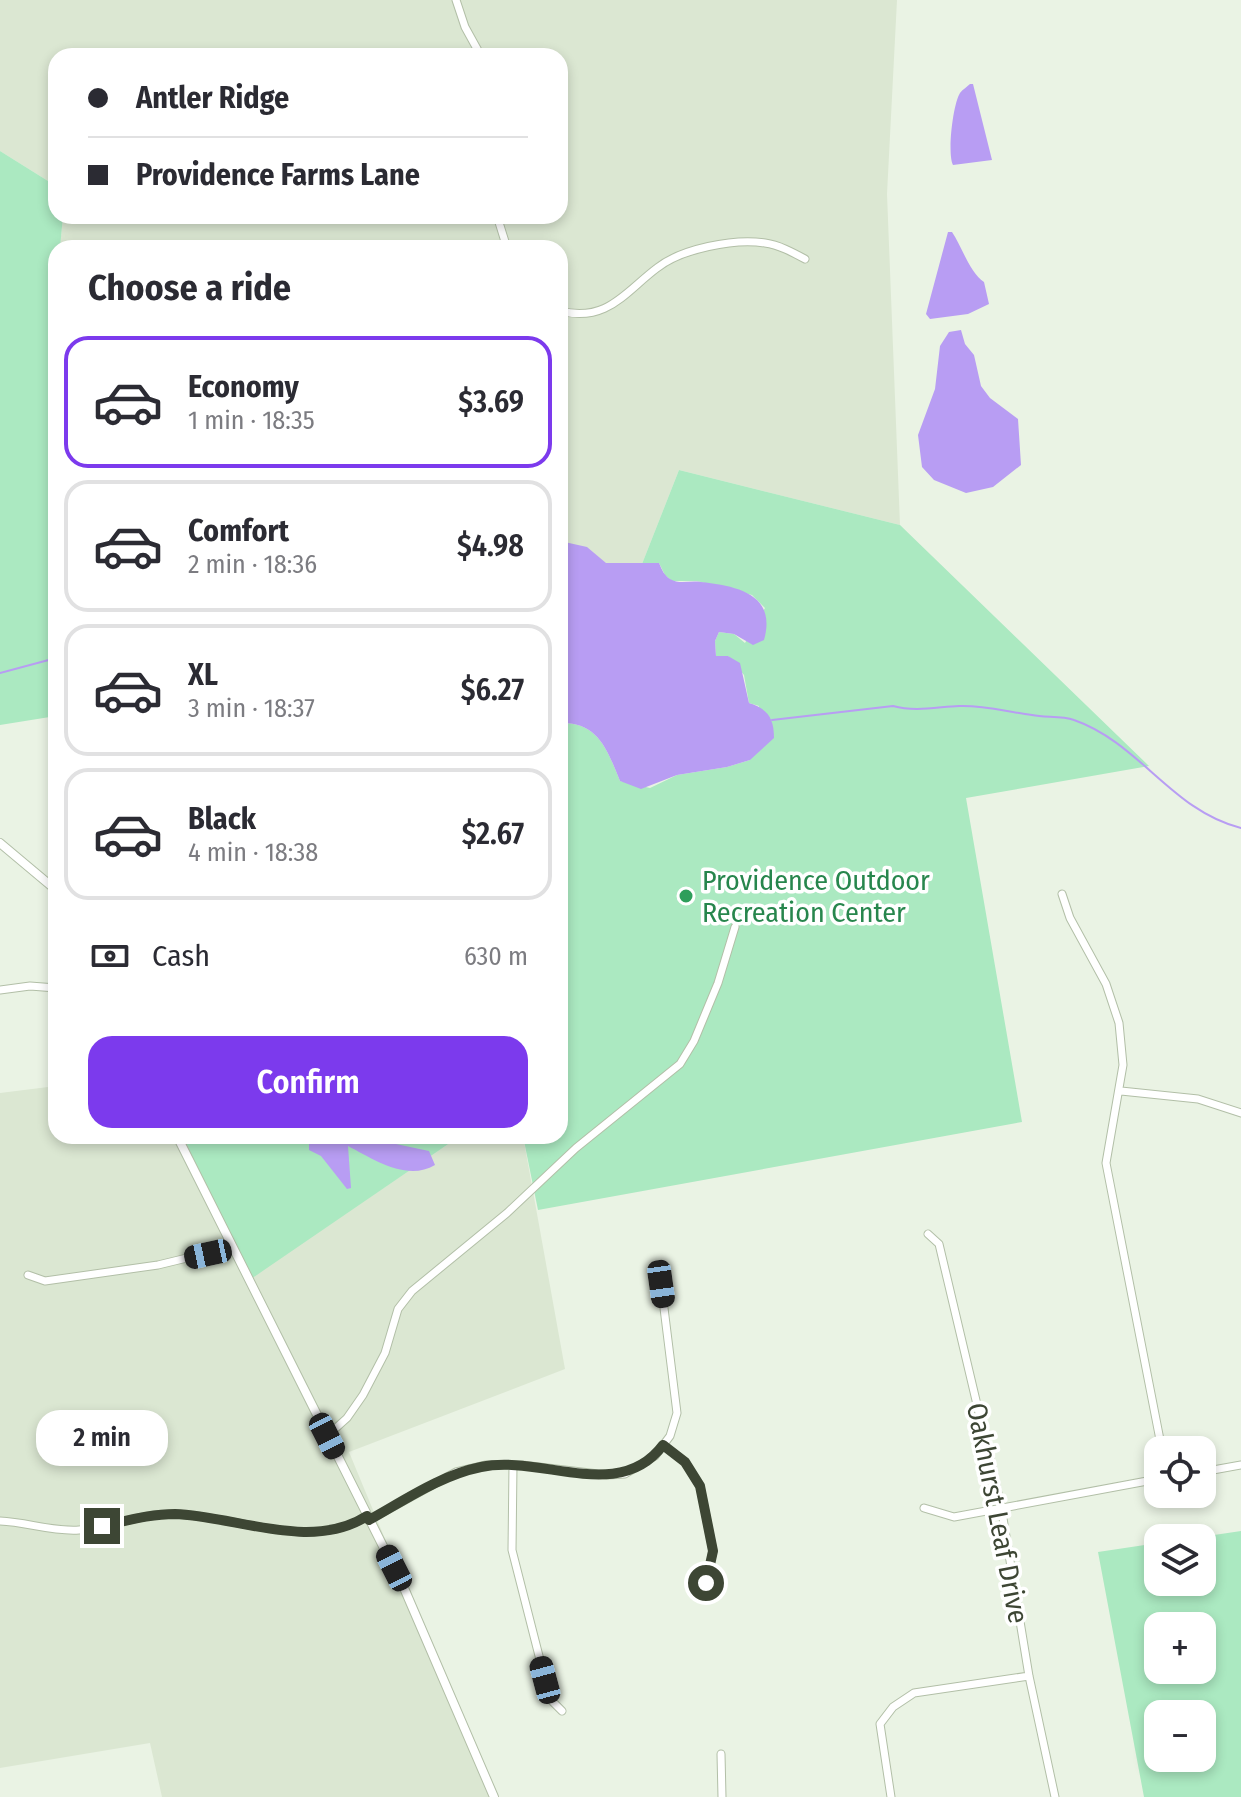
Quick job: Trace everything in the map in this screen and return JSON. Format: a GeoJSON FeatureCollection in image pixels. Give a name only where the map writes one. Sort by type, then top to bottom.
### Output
{"type":"FeatureCollection","features":[{"type":"Feature","properties":{"kind":"street"},"geometry":{"type":"LineString","coordinates":[[456,0],[477,48]]}},
{"type":"Feature","properties":{"kind":"street"},"geometry":{"type":"LineString","coordinates":[[568,312],[588,313],[610,306],[624,299],[667,261],[703,248],[765,243],[805,259]]}},
{"type":"Feature","properties":{"kind":"street"},"geometry":{"type":"LineString","coordinates":[[0,843],[48,883]]}},
{"type":"Feature","properties":{"kind":"street"},"geometry":{"type":"LineString","coordinates":[[1062,894],[1070,918],[1106,984],[1119,1023],[1123,1065],[1121,1091],[1106,1163],[1159,1436]]}},
{"type":"Feature","properties":{"kind":"street"},"geometry":{"type":"LineString","coordinates":[[327,1436],[347,1418],[363,1395],[385,1353],[398,1309],[412,1291],[507,1213],[576,1148],[680,1064],[694,1041],[718,983],[735,927]]}},
{"type":"Feature","properties":{"kind":"street"},"geometry":{"type":"LineString","coordinates":[[0,990],[48,987]]}},
{"type":"Feature","properties":{"kind":"street"},"geometry":{"type":"LineString","coordinates":[[1121,1091],[1198,1099],[1241,1113]]}},
{"type":"Feature","properties":{"kind":"street"},"geometry":{"type":"LineString","coordinates":[[181,1144],[425,1634],[494,1797]]}},
{"type":"Feature","properties":{"kind":"street","name":"Oakhurst Leaf Drive"},"geometry":{"type":"LineString","coordinates":[[928,1234],[939,1244],[1001,1506],[1029,1676],[1055,1797]]}},
{"type":"Feature","properties":{"kind":"street"},"geometry":{"type":"LineString","coordinates":[[28,1275],[45,1281],[60,1279],[158,1265],[232,1247]]}},
{"type":"Feature","properties":{"kind":"street"},"geometry":{"type":"LineString","coordinates":[[0,1521],[76,1530],[145,1516],[175,1514],[307,1532],[344,1528],[456,1472],[486,1465],[625,1474],[655,1456],[670,1436],[677,1400],[661,1284]]}},
{"type":"Feature","properties":{"kind":"street"},"geometry":{"type":"LineString","coordinates":[[663,1445],[685,1462],[700,1486],[713,1551],[706,1583]]}},
{"type":"Feature","properties":{"kind":"street"},"geometry":{"type":"LineString","coordinates":[[513,1465],[512,1550],[550,1699],[562,1711]]}},
{"type":"Feature","properties":{"kind":"street"},"geometry":{"type":"LineString","coordinates":[[1216,1469],[1241,1465]]}},
{"type":"Feature","properties":{"kind":"street"},"geometry":{"type":"LineString","coordinates":[[924,1508],[954,1517],[1144,1481]]}},
{"type":"Feature","properties":{"kind":"street"},"geometry":{"type":"LineString","coordinates":[[891,1797],[880,1724],[893,1707],[914,1693],[1029,1676]]}},
{"type":"Feature","properties":{"kind":"street"},"geometry":{"type":"LineString","coordinates":[[721,1754],[722,1797]]}},
{"type":"Feature","properties":{"kind":"shaded area"},"geometry":{"type":"Polygon","coordinates":[[[0,0],[897,0],[887,194],[900,525],[679,470],[642,564],[588,564],[568,548],[568,240],[61,240],[62,224],[568,224],[568,48],[48,48],[48,181],[0,151],[0,0]]]}},
{"type":"Feature","properties":{"kind":"shaded area"},"geometry":{"type":"Polygon","coordinates":[[[973,84],[992,160],[953,165],[951,140],[955,107],[960,93],[973,84]]]}},
{"type":"Feature","properties":{"kind":"shaded area"},"geometry":{"type":"Polygon","coordinates":[[[948,232],[952,232],[970,266],[984,282],[989,304],[968,314],[930,319],[926,314],[948,232]]]}},
{"type":"Feature","properties":{"kind":"shaded area"},"geometry":{"type":"Polygon","coordinates":[[[961,330],[965,344],[974,355],[981,386],[990,398],[1018,419],[1021,465],[993,487],[966,493],[934,480],[922,467],[918,435],[935,389],[940,346],[949,332],[961,330]]]}},
{"type":"Feature","properties":{"kind":"shaded area"},"geometry":{"type":"Polygon","coordinates":[[[568,543],[587,547],[606,563],[659,563],[665,574],[674,581],[728,586],[751,595],[759,602],[767,624],[764,640],[753,645],[734,634],[719,632],[715,641],[716,656],[728,656],[740,663],[749,703],[769,715],[773,725],[774,738],[750,760],[677,775],[641,789],[620,781],[599,740],[584,727],[568,724],[568,543]]]}},
{"type":"Feature","properties":{"kind":"shaded area"},"geometry":{"type":"Polygon","coordinates":[[[48,1087],[48,1144],[187,1144],[248,1280],[448,1144],[524,1144],[565,1369],[349,1452],[492,1797],[162,1797],[150,1743],[0,1768],[0,1093],[48,1087]]]}},
{"type":"Feature","properties":{"kind":"shaded area"},"geometry":{"type":"Polygon","coordinates":[[[309,1144],[396,1144],[429,1151],[435,1165],[424,1170],[402,1170],[348,1146],[351,1188],[347,1189],[321,1156],[309,1150],[309,1144]]]}},
{"type":"Feature","properties":{"kind":"green space"},"geometry":{"type":"Polygon","coordinates":[[[0,151],[48,181],[48,224],[62,224],[61,240],[48,240],[48,717],[0,725],[0,151]]]}},
{"type":"Feature","properties":{"kind":"green space"},"geometry":{"type":"Polygon","coordinates":[[[679,470],[900,525],[1149,766],[966,798],[1022,1122],[538,1210],[525,1144],[568,1144],[568,724],[592,732],[605,748],[620,781],[650,788],[677,775],[750,760],[759,706],[749,703],[744,675],[728,656],[716,656],[715,641],[719,632],[734,634],[745,643],[765,608],[752,595],[697,581],[672,581],[659,563],[642,564],[679,470]]]}},
{"type":"Feature","properties":{"kind":"green space"},"geometry":{"type":"Polygon","coordinates":[[[187,1144],[448,1144],[248,1281],[187,1144]]]}},
{"type":"Feature","properties":{"kind":"green space"},"geometry":{"type":"Polygon","coordinates":[[[1241,1531],[1241,1797],[1144,1797],[1098,1552],[1144,1545],[1144,1596],[1216,1596],[1216,1535],[1241,1531]]]}},
{"type":"Feature","properties":{"kind":"waterway"},"geometry":{"type":"LineString","coordinates":[[0,673],[48,660]]}},
{"type":"Feature","properties":{"kind":"waterway"},"geometry":{"type":"LineString","coordinates":[[772,720],[893,706],[918,709],[978,707],[1069,718],[1118,744],[1195,807],[1241,828]]}},
{"type":"Feature","properties":{"kind":"place","name":"Providence Outdoor Recreation Center"},"geometry":{"type":"Point","coordinates":[686,896]}},
{"type":"Feature","properties":{"kind":"route"},"geometry":{"type":"LineString","coordinates":[[102,1526],[145,1516],[175,1514],[294,1531],[332,1530],[357,1523],[367,1516],[369,1520],[456,1472],[486,1465],[522,1465],[607,1475],[625,1474],[655,1456],[663,1445],[685,1462],[700,1486],[713,1551],[706,1583]]}}]}
